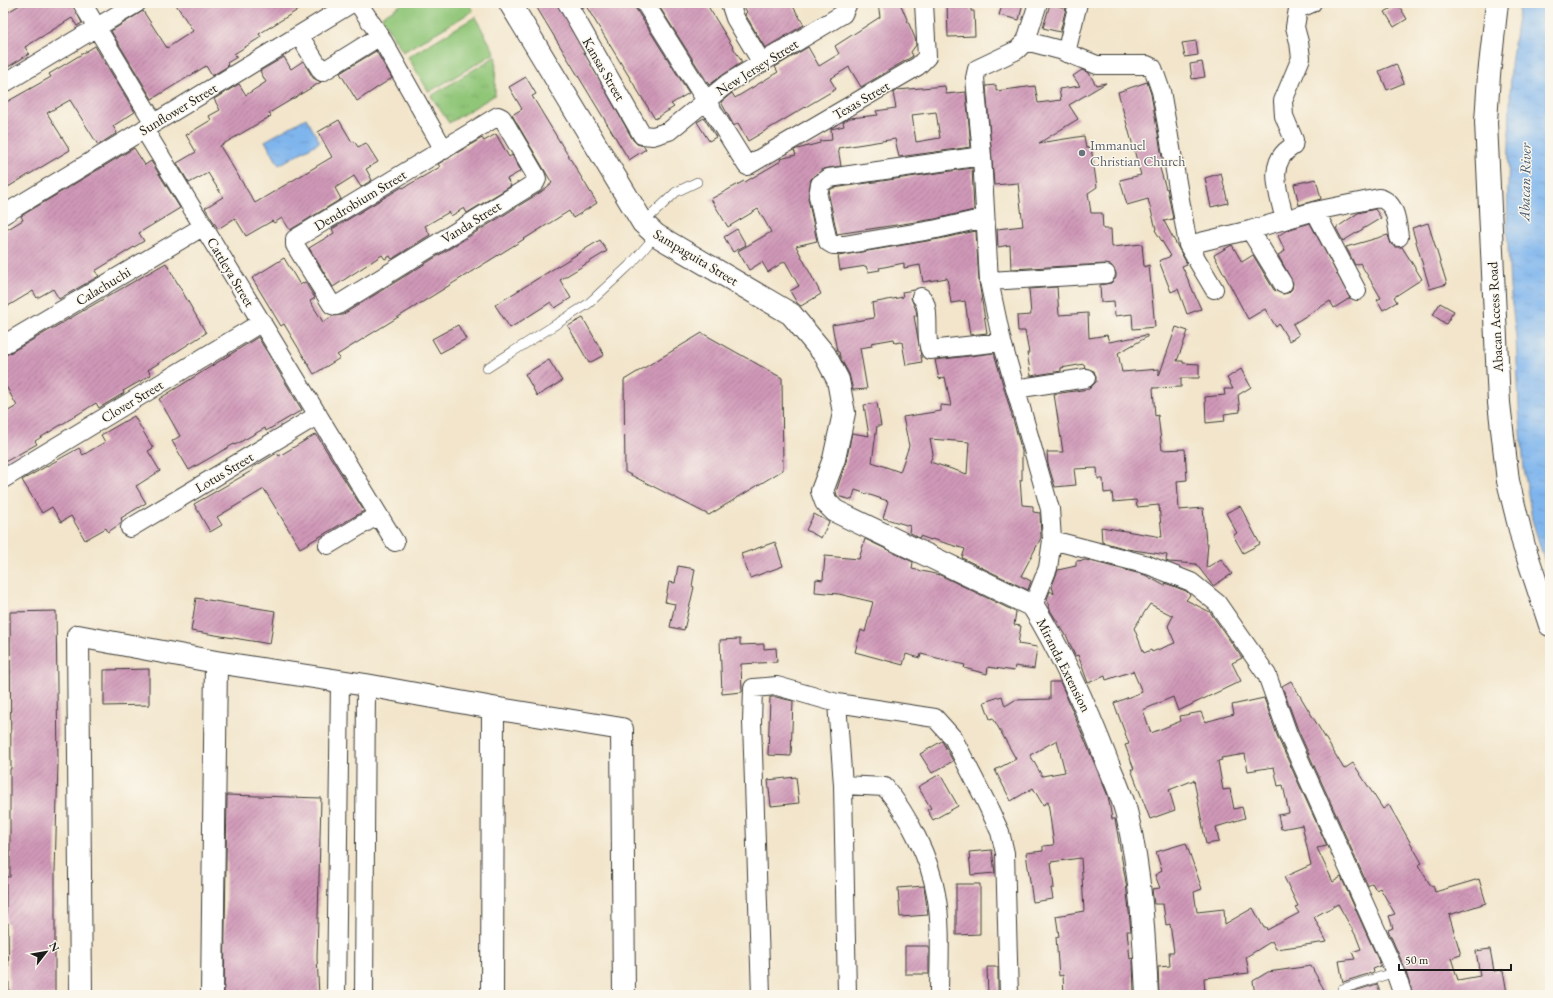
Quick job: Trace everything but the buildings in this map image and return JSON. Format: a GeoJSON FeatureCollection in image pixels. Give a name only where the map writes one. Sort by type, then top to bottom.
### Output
{"type":"FeatureCollection","features":[{"type":"Feature","properties":{"kind":"street","name":"Cattleya Street"},"geometry":{"type":"LineString","coordinates":[[82,3],[97,27],[204,226],[395,542]]}},
{"type":"Feature","properties":{"kind":"street"},"geometry":{"type":"LineString","coordinates":[[3,84],[137,3]]}},
{"type":"Feature","properties":{"kind":"street","name":"Sunflower Street"},"geometry":{"type":"LineString","coordinates":[[3,215],[352,3]]}},
{"type":"Feature","properties":{"kind":"street"},"geometry":{"type":"LineString","coordinates":[[358,3],[380,36],[444,150]]}},
{"type":"Feature","properties":{"kind":"street","name":"Sampaguita Street"},"geometry":{"type":"LineString","coordinates":[[510,3],[650,229],[791,314],[825,355],[838,380],[844,413],[834,459]]}},
{"type":"Feature","properties":{"kind":"street","name":"Kansas Street"},"geometry":{"type":"LineString","coordinates":[[567,3],[642,134]]}},
{"type":"Feature","properties":{"kind":"street"},"geometry":{"type":"LineString","coordinates":[[645,3],[706,102]]}},
{"type":"Feature","properties":{"kind":"street"},"geometry":{"type":"LineString","coordinates":[[730,3],[735,18],[762,64]]}},
{"type":"Feature","properties":{"kind":"street","name":"New Jersey Street"},"geometry":{"type":"LineString","coordinates":[[642,134],[653,136],[669,131],[706,102],[715,92],[843,14],[848,3]]}},
{"type":"Feature","properties":{"kind":"street","name":"Texas Street"},"geometry":{"type":"LineString","coordinates":[[706,102],[747,166],[918,66],[927,57],[924,3]]}},
{"type":"Feature","properties":{"kind":"street"},"geometry":{"type":"LineString","coordinates":[[1033,606],[1048,568],[1052,540],[1050,509],[1002,342],[989,281],[982,156],[975,78],[977,69],[1017,50],[1026,42],[1032,28],[1038,3]]}},
{"type":"Feature","properties":{"kind":"street"},"geometry":{"type":"LineString","coordinates":[[1066,53],[1078,3]]}},
{"type":"Feature","properties":{"kind":"street"},"geometry":{"type":"LineString","coordinates":[[1285,220],[1276,183],[1276,167],[1281,155],[1293,146],[1294,140],[1284,116],[1283,101],[1301,58],[1300,42],[1295,28],[1298,8],[1312,3]]}},
{"type":"Feature","properties":{"kind":"street","name":"Abacan Access Road"},"geometry":{"type":"LineString","coordinates":[[1497,3],[1489,75],[1486,122],[1499,403],[1508,481],[1524,546],[1550,625]]}},
{"type":"Feature","properties":{"kind":"street"},"geometry":{"type":"LineString","coordinates":[[299,35],[322,72],[380,36]]}},
{"type":"Feature","properties":{"kind":"street"},"geometry":{"type":"LineString","coordinates":[[1026,42],[1066,53],[1097,65],[1147,65],[1153,68],[1160,91],[1188,245],[1214,289]]}},
{"type":"Feature","properties":{"kind":"street","name":"Vanda Street"},"geometry":{"type":"LineString","coordinates":[[336,306],[535,183],[537,180],[536,176],[502,118],[498,116],[494,117]]}},
{"type":"Feature","properties":{"kind":"street","name":"Dendrobium Street"},"geometry":{"type":"LineString","coordinates":[[336,306],[332,305],[295,245],[295,239],[444,150],[494,117]]}},
{"type":"Feature","properties":{"kind":"street"},"geometry":{"type":"LineString","coordinates":[[982,156],[829,178],[820,184],[818,196],[828,242],[833,245],[844,245],[937,229],[985,218]]}},
{"type":"Feature","properties":{"kind":"street"},"geometry":{"type":"LineString","coordinates":[[1188,245],[1250,230],[1315,211],[1379,198],[1385,200],[1391,205],[1396,216],[1399,237]]}},
{"type":"Feature","properties":{"kind":"street"},"geometry":{"type":"LineString","coordinates":[[1315,211],[1357,291]]}},
{"type":"Feature","properties":{"kind":"street","name":"Calachuchi"},"geometry":{"type":"LineString","coordinates":[[3,345],[204,226]]}},
{"type":"Feature","properties":{"kind":"street"},"geometry":{"type":"LineString","coordinates":[[1250,230],[1283,284]]}},
{"type":"Feature","properties":{"kind":"street"},"geometry":{"type":"LineString","coordinates":[[989,281],[1106,274]]}},
{"type":"Feature","properties":{"kind":"street"},"geometry":{"type":"LineString","coordinates":[[921,297],[924,299],[926,307],[930,350],[1002,342]]}},
{"type":"Feature","properties":{"kind":"street","name":"Clover Street"},"geometry":{"type":"LineString","coordinates":[[3,479],[262,322]]}},
{"type":"Feature","properties":{"kind":"street"},"geometry":{"type":"LineString","coordinates":[[1015,389],[1086,378]]}},
{"type":"Feature","properties":{"kind":"street","name":"Lotus Street"},"geometry":{"type":"LineString","coordinates":[[130,528],[318,415]]}},
{"type":"Feature","properties":{"kind":"street","name":"Miranda Extension"},"geometry":{"type":"LineString","coordinates":[[834,459],[822,491],[826,502],[835,511],[1033,606],[1049,632],[1089,712],[1127,813],[1138,868],[1143,920],[1147,995]]}},
{"type":"Feature","properties":{"kind":"street"},"geometry":{"type":"LineString","coordinates":[[328,545],[378,515]]}},
{"type":"Feature","properties":{"kind":"street"},"geometry":{"type":"LineString","coordinates":[[1052,540],[1148,566],[1191,582],[1217,603],[1267,675],[1288,734],[1395,972],[1403,995]]}},
{"type":"Feature","properties":{"kind":"street"},"geometry":{"type":"LineString","coordinates":[[84,994],[78,636],[216,662],[366,685],[622,729],[624,995]]}},
{"type":"Feature","properties":{"kind":"street"},"geometry":{"type":"LineString","coordinates":[[212,995],[216,662]]}},
{"type":"Feature","properties":{"kind":"street"},"geometry":{"type":"LineString","coordinates":[[336,995],[340,682]]}},
{"type":"Feature","properties":{"kind":"street"},"geometry":{"type":"LineString","coordinates":[[364,995],[366,685]]}},
{"type":"Feature","properties":{"kind":"street"},"geometry":{"type":"LineString","coordinates":[[761,995],[752,722],[753,688],[778,686],[837,703],[935,718],[953,738],[1000,832],[1004,853],[1009,995]]}},
{"type":"Feature","properties":{"kind":"street"},"geometry":{"type":"LineString","coordinates":[[837,703],[844,785],[847,995]]}},
{"type":"Feature","properties":{"kind":"street"},"geometry":{"type":"LineString","coordinates":[[492,995],[493,708]]}},
{"type":"Feature","properties":{"kind":"street"},"geometry":{"type":"LineString","coordinates":[[844,785],[885,787],[898,803],[927,860],[936,894],[939,942],[939,995]]}},
{"type":"Feature","properties":{"kind":"lane"},"geometry":{"type":"LineString","coordinates":[[487,368],[588,304],[632,263],[650,229],[676,192],[697,182]]}},
{"type":"Feature","properties":{"kind":"lane"},"geometry":{"type":"LineString","coordinates":[[1342,989],[1395,972]]}},
{"type":"Feature","properties":{"kind":"green space"},"geometry":{"type":"Polygon","coordinates":[[[404,3],[468,3],[473,11],[403,52],[381,17],[404,3]]]}},
{"type":"Feature","properties":{"kind":"green space"},"geometry":{"type":"Polygon","coordinates":[[[475,17],[495,53],[429,92],[408,57],[475,17]]]}},
{"type":"Feature","properties":{"kind":"green space"},"geometry":{"type":"Polygon","coordinates":[[[496,56],[495,95],[449,123],[431,96],[496,56]]]}},
{"type":"Feature","properties":{"kind":"water","name":"Abacan River"},"geometry":{"type":"Polygon","coordinates":[[[1520,3],[1550,3],[1550,580],[1532,519],[1524,469],[1519,407],[1516,337],[1510,288],[1507,226],[1511,64],[1520,3]]]}},
{"type":"Feature","properties":{"kind":"water"},"geometry":{"type":"Polygon","coordinates":[[[306,118],[320,142],[279,165],[265,141],[306,118]]]}},
{"type":"Feature","properties":{"kind":"place","name":"Immanuel Christian Church"},"geometry":{"type":"Point","coordinates":[1082,153]}}]}
